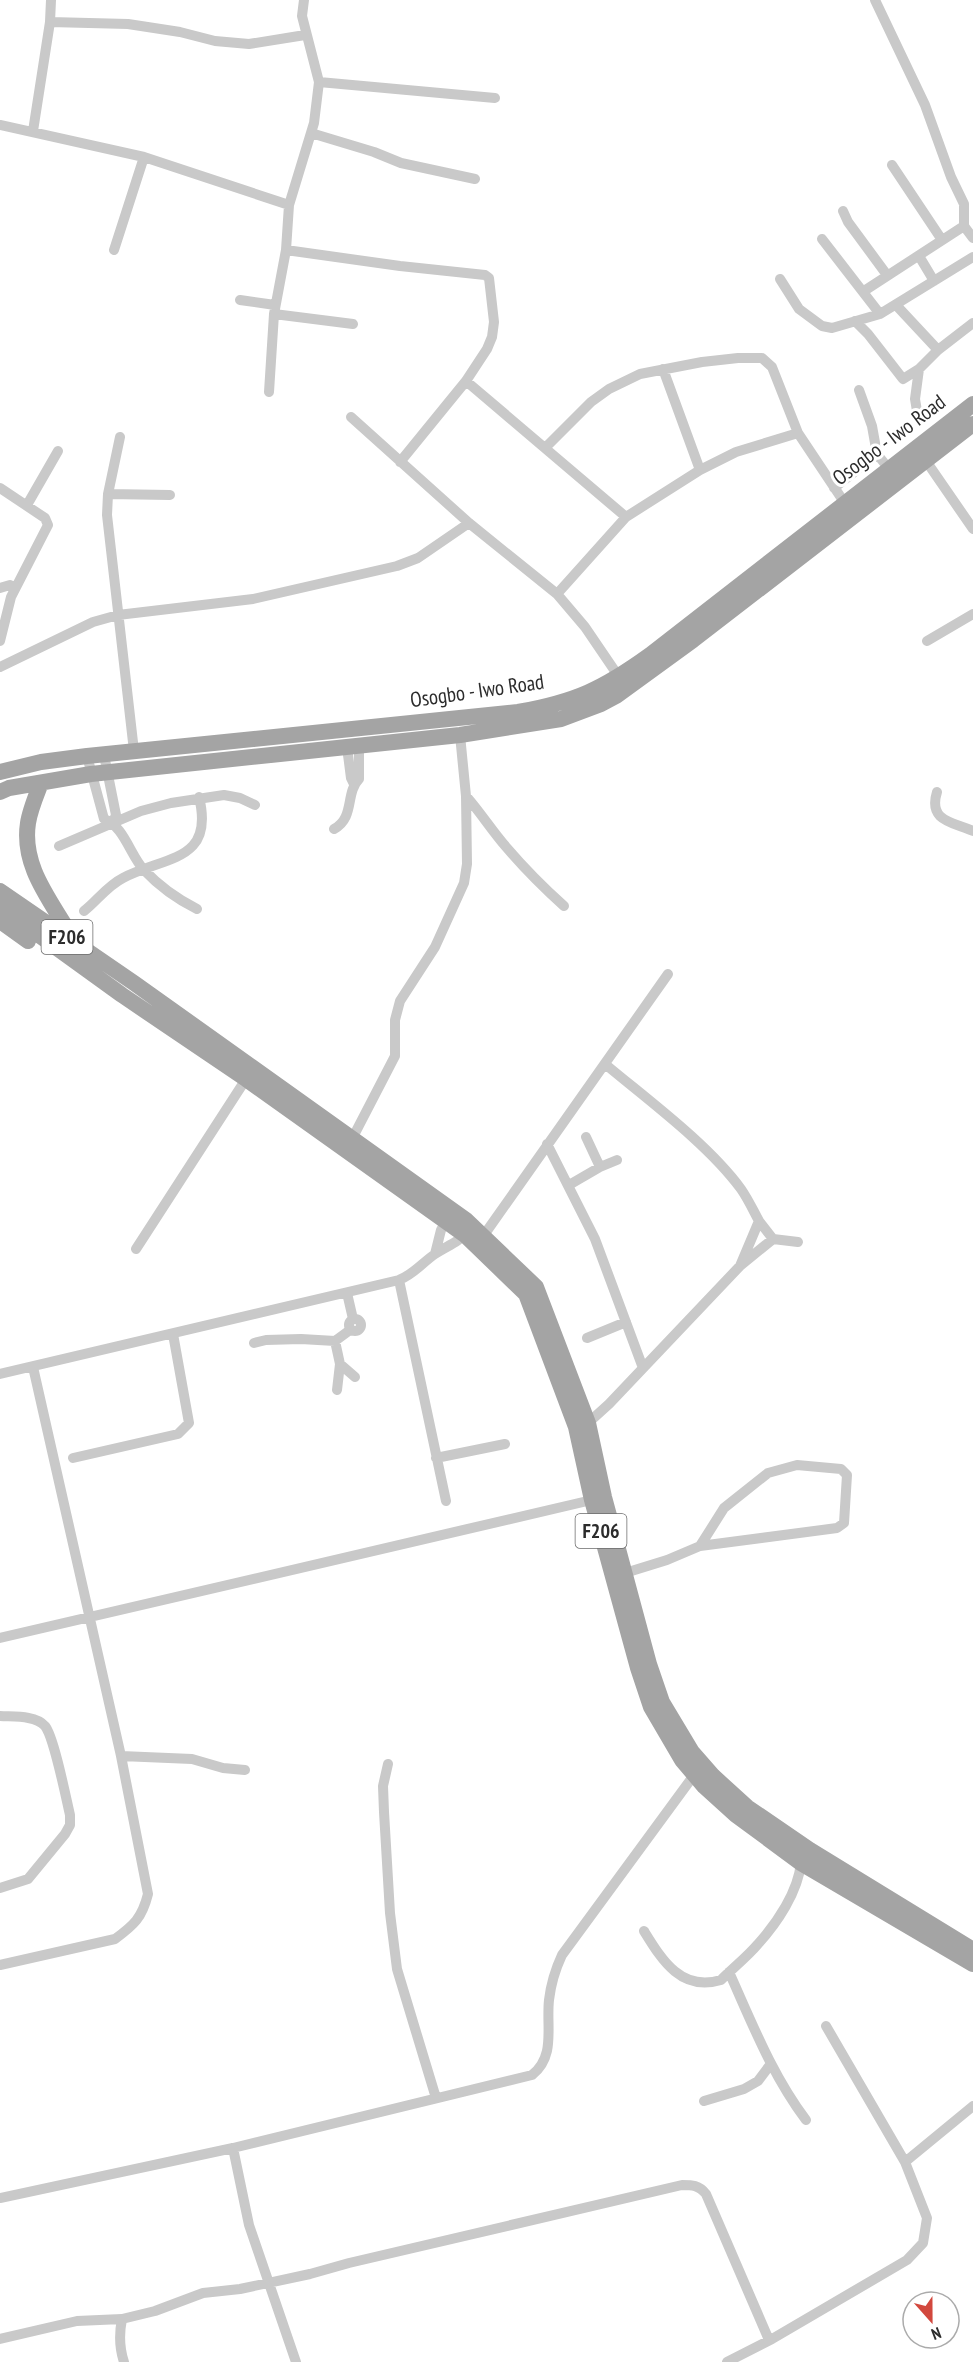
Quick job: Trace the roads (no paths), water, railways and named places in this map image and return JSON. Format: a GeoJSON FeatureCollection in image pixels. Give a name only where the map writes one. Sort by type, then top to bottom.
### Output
{"type":"FeatureCollection","features":[{"type":"Feature","properties":{"kind":"main road","name":"Osogbo - Iwo Road"},"geometry":{"type":"LineString","coordinates":[[0,792],[99,774],[460,735],[561,719],[601,704],[616,696],[693,640],[921,454],[973,404]]}},
{"type":"Feature","properties":{"kind":"main road","name":"Osogbo - Iwo Road"},"geometry":{"type":"LineString","coordinates":[[0,772],[41,762],[134,751],[518,712],[545,707],[588,694],[619,677],[839,495],[921,454],[973,424]]}},
{"type":"Feature","properties":{"kind":"main road"},"geometry":{"type":"LineString","coordinates":[[41,783],[28,823],[29,856],[35,875],[64,924]]}},
{"type":"Feature","properties":{"kind":"main road"},"geometry":{"type":"LineString","coordinates":[[0,878],[125,969],[128,989],[85,980],[0,921]]}},
{"type":"Feature","properties":{"kind":"main road","name":"F206"},"geometry":{"type":"LineString","coordinates":[[0,891],[246,1079],[473,1231],[536,1287],[588,1423],[598,1498],[638,1668],[651,1707],[682,1760],[698,1769],[747,1807],[810,1850],[973,1950]]}},
{"type":"Feature","properties":{"kind":"main road","name":"F206"},"geometry":{"type":"LineString","coordinates":[[0,907],[128,989],[352,1139],[449,1216]]}},
{"type":"Feature","properties":{"kind":"main road","name":"F206"},"geometry":{"type":"LineString","coordinates":[[473,1231],[526,1294],[576,1427],[625,1573],[662,1702],[692,1752],[698,1769],[736,1815],[801,1863],[973,1964]]}},
{"type":"Feature","properties":{"kind":"street"},"geometry":{"type":"LineString","coordinates":[[33,131],[50,21],[51,0]]}},
{"type":"Feature","properties":{"kind":"street"},"geometry":{"type":"LineString","coordinates":[[269,392],[274,309],[286,250],[289,205],[311,133],[319,82],[312,52],[305,35],[302,16],[304,0]]}},
{"type":"Feature","properties":{"kind":"street"},"geometry":{"type":"LineString","coordinates":[[875,0],[926,105],[951,177],[964,204],[964,226],[973,238]]}},
{"type":"Feature","properties":{"kind":"street"},"geometry":{"type":"LineString","coordinates":[[50,21],[128,24],[249,44],[305,35]]}},
{"type":"Feature","properties":{"kind":"street"},"geometry":{"type":"LineString","coordinates":[[319,82],[495,98]]}},
{"type":"Feature","properties":{"kind":"street"},"geometry":{"type":"LineString","coordinates":[[0,125],[144,157],[289,205]]}},
{"type":"Feature","properties":{"kind":"street"},"geometry":{"type":"LineString","coordinates":[[311,133],[374,152],[400,163],[475,179]]}},
{"type":"Feature","properties":{"kind":"street"},"geometry":{"type":"LineString","coordinates":[[114,250],[144,157]]}},
{"type":"Feature","properties":{"kind":"street"},"geometry":{"type":"LineString","coordinates":[[892,165],[942,240]]}},
{"type":"Feature","properties":{"kind":"street"},"geometry":{"type":"LineString","coordinates":[[843,211],[848,222],[887,275]]}},
{"type":"Feature","properties":{"kind":"street"},"geometry":{"type":"LineString","coordinates":[[864,291],[964,226]]}},
{"type":"Feature","properties":{"kind":"street"},"geometry":{"type":"LineString","coordinates":[[822,239],[880,314]]}},
{"type":"Feature","properties":{"kind":"street"},"geometry":{"type":"LineString","coordinates":[[286,250],[485,275],[489,278],[494,322],[492,337],[480,362],[400,462]]}},
{"type":"Feature","properties":{"kind":"street"},"geometry":{"type":"LineString","coordinates":[[919,256],[934,280]]}},
{"type":"Feature","properties":{"kind":"street"},"geometry":{"type":"LineString","coordinates":[[780,279],[799,309],[822,326],[832,327],[880,314],[973,257]]}},
{"type":"Feature","properties":{"kind":"street"},"geometry":{"type":"LineString","coordinates":[[240,300],[353,324]]}},
{"type":"Feature","properties":{"kind":"street"},"geometry":{"type":"LineString","coordinates":[[896,305],[938,350]]}},
{"type":"Feature","properties":{"kind":"street"},"geometry":{"type":"LineString","coordinates":[[855,321],[903,379],[920,369],[938,350],[973,323]]}},
{"type":"Feature","properties":{"kind":"street"},"geometry":{"type":"LineString","coordinates":[[545,448],[591,402],[609,389],[640,374],[738,358],[762,358],[772,367],[798,433],[839,495],[877,454]]}},
{"type":"Feature","properties":{"kind":"street"},"geometry":{"type":"LineString","coordinates":[[663,369],[700,470]]}},
{"type":"Feature","properties":{"kind":"street"},"geometry":{"type":"LineString","coordinates":[[917,411],[915,399],[920,369]]}},
{"type":"Feature","properties":{"kind":"street"},"geometry":{"type":"LineString","coordinates":[[466,381],[626,517]]}},
{"type":"Feature","properties":{"kind":"street"},"geometry":{"type":"LineString","coordinates":[[859,390],[872,426],[877,454],[890,469]]}},
{"type":"Feature","properties":{"kind":"street"},"geometry":{"type":"LineString","coordinates":[[351,417],[469,523],[556,594],[585,627],[619,677]]}},
{"type":"Feature","properties":{"kind":"street"},"geometry":{"type":"LineString","coordinates":[[556,594],[626,517],[700,470],[736,452],[798,433]]}},
{"type":"Feature","properties":{"kind":"street"},"geometry":{"type":"LineString","coordinates":[[120,437],[108,494],[107,515],[134,751]]}},
{"type":"Feature","properties":{"kind":"street"},"geometry":{"type":"LineString","coordinates":[[27,505],[58,451]]}},
{"type":"Feature","properties":{"kind":"street"},"geometry":{"type":"LineString","coordinates":[[921,454],[973,529]]}},
{"type":"Feature","properties":{"kind":"street"},"geometry":{"type":"LineString","coordinates":[[0,488],[45,518],[48,525],[13,592],[0,641]]}},
{"type":"Feature","properties":{"kind":"street"},"geometry":{"type":"LineString","coordinates":[[108,494],[170,495]]}},
{"type":"Feature","properties":{"kind":"street"},"geometry":{"type":"LineString","coordinates":[[0,668],[93,622],[118,615],[253,599],[398,567],[418,558],[469,523]]}},
{"type":"Feature","properties":{"kind":"street"},"geometry":{"type":"LineString","coordinates":[[0,589],[10,585],[13,592]]}},
{"type":"Feature","properties":{"kind":"street"},"geometry":{"type":"LineString","coordinates":[[927,642],[973,614]]}},
{"type":"Feature","properties":{"kind":"street"},"geometry":{"type":"LineString","coordinates":[[352,1139],[395,1056],[395,1020],[400,1001],[435,947],[464,884],[467,864],[466,796],[460,735]]}},
{"type":"Feature","properties":{"kind":"street"},"geometry":{"type":"LineString","coordinates":[[334,829],[340,826],[349,813],[354,784],[351,778],[353,747]]}},
{"type":"Feature","properties":{"kind":"street"},"geometry":{"type":"LineString","coordinates":[[96,756],[104,819],[113,822],[142,868],[163,889],[197,909]]}},
{"type":"Feature","properties":{"kind":"street"},"geometry":{"type":"LineString","coordinates":[[96,756],[99,774],[116,814],[113,822]]}},
{"type":"Feature","properties":{"kind":"street"},"geometry":{"type":"LineString","coordinates":[[937,792],[933,804],[935,812],[942,818],[973,831]]}},
{"type":"Feature","properties":{"kind":"street"},"geometry":{"type":"LineString","coordinates":[[59,846],[141,811],[199,797],[224,795],[240,798],[255,806]]}},
{"type":"Feature","properties":{"kind":"street"},"geometry":{"type":"LineString","coordinates":[[466,796],[482,813],[510,852],[564,906]]}},
{"type":"Feature","properties":{"kind":"street"},"geometry":{"type":"LineString","coordinates":[[84,911],[107,889],[142,868],[177,857],[195,845],[200,838],[203,814],[199,797]]}},
{"type":"Feature","properties":{"kind":"street"},"geometry":{"type":"LineString","coordinates":[[0,1374],[347,1293],[399,1280],[414,1273],[435,1254],[473,1231],[547,1144],[668,974]]}},
{"type":"Feature","properties":{"kind":"street"},"geometry":{"type":"LineString","coordinates":[[605,1064],[663,1111],[716,1160],[741,1189],[759,1221],[773,1239],[798,1242]]}},
{"type":"Feature","properties":{"kind":"street"},"geometry":{"type":"LineString","coordinates":[[136,1249],[246,1079]]}},
{"type":"Feature","properties":{"kind":"street"},"geometry":{"type":"LineString","coordinates":[[586,1137],[600,1167]]}},
{"type":"Feature","properties":{"kind":"street"},"geometry":{"type":"LineString","coordinates":[[547,1144],[595,1239],[644,1368]]}},
{"type":"Feature","properties":{"kind":"street"},"geometry":{"type":"LineString","coordinates":[[569,1185],[617,1160]]}},
{"type":"Feature","properties":{"kind":"street"},"geometry":{"type":"LineString","coordinates":[[435,1254],[441,1230],[449,1216]]}},
{"type":"Feature","properties":{"kind":"street"},"geometry":{"type":"LineString","coordinates":[[740,1266],[759,1221]]}},
{"type":"Feature","properties":{"kind":"street"},"geometry":{"type":"LineString","coordinates":[[588,1423],[644,1368],[740,1266],[773,1239]]}},
{"type":"Feature","properties":{"kind":"street"},"geometry":{"type":"LineString","coordinates":[[399,1280],[446,1501]]}},
{"type":"Feature","properties":{"kind":"street"},"geometry":{"type":"LineString","coordinates":[[254,1343],[267,1340],[302,1339],[335,1341],[352,1324],[347,1293]]}},
{"type":"Feature","properties":{"kind":"street"},"geometry":{"type":"LineString","coordinates":[[587,1338],[626,1322]]}},
{"type":"Feature","properties":{"kind":"street"},"geometry":{"type":"LineString","coordinates":[[74,1458],[178,1434],[187,1428],[189,1423],[172,1334]]}},
{"type":"Feature","properties":{"kind":"street"},"geometry":{"type":"LineString","coordinates":[[335,1341],[340,1364],[337,1390]]}},
{"type":"Feature","properties":{"kind":"street"},"geometry":{"type":"LineString","coordinates":[[340,1364],[356,1377]]}},
{"type":"Feature","properties":{"kind":"street"},"geometry":{"type":"LineString","coordinates":[[0,1965],[115,1940],[143,1913],[148,1894],[121,1756],[33,1367]]}},
{"type":"Feature","properties":{"kind":"street"},"geometry":{"type":"LineString","coordinates":[[436,1458],[505,1444]]}},
{"type":"Feature","properties":{"kind":"street"},"geometry":{"type":"LineString","coordinates":[[625,1573],[668,1560],[700,1546],[842,1526],[847,1475],[841,1469],[797,1465],[768,1473],[724,1508],[700,1546]]}},
{"type":"Feature","properties":{"kind":"street"},"geometry":{"type":"LineString","coordinates":[[0,1638],[598,1498]]}},
{"type":"Feature","properties":{"kind":"street"},"geometry":{"type":"LineString","coordinates":[[0,1716],[36,1720],[45,1726],[51,1739],[70,1815],[70,1826],[65,1834],[28,1879],[3,1884]]}},
{"type":"Feature","properties":{"kind":"street"},"geometry":{"type":"LineString","coordinates":[[121,1756],[192,1759],[223,1768],[245,1770]]}},
{"type":"Feature","properties":{"kind":"street"},"geometry":{"type":"LineString","coordinates":[[387,1764],[383,1786],[384,1812],[390,1913],[397,1969],[436,2098]]}},
{"type":"Feature","properties":{"kind":"street"},"geometry":{"type":"LineString","coordinates":[[0,2198],[233,2148],[523,2079],[539,2069],[548,2052],[549,2002],[553,1975],[562,1955],[698,1769]]}},
{"type":"Feature","properties":{"kind":"street"},"geometry":{"type":"LineString","coordinates":[[644,1931],[660,1956],[675,1973],[692,1981],[721,1980],[758,1945],[799,1880],[801,1863]]}},
{"type":"Feature","properties":{"kind":"street"},"geometry":{"type":"LineString","coordinates":[[729,1972],[770,2065],[787,2095],[806,2120]]}},
{"type":"Feature","properties":{"kind":"street"},"geometry":{"type":"LineString","coordinates":[[727,2362],[907,2260],[923,2243],[927,2218],[905,2162],[826,2026]]}},
{"type":"Feature","properties":{"kind":"street"},"geometry":{"type":"LineString","coordinates":[[704,2102],[744,2089],[758,2081],[770,2065]]}},
{"type":"Feature","properties":{"kind":"street"},"geometry":{"type":"LineString","coordinates":[[905,2162],[973,2106]]}},
{"type":"Feature","properties":{"kind":"street"},"geometry":{"type":"LineString","coordinates":[[233,2148],[249,2225],[296,2362]]}},
{"type":"Feature","properties":{"kind":"street"},"geometry":{"type":"LineString","coordinates":[[0,2339],[77,2322],[122,2319],[203,2293],[240,2289],[310,2274],[349,2263],[692,2185],[702,2189],[706,2194],[769,2340]]}},
{"type":"Feature","properties":{"kind":"street"},"geometry":{"type":"LineString","coordinates":[[122,2319],[120,2351],[124,2362]]}}]}
